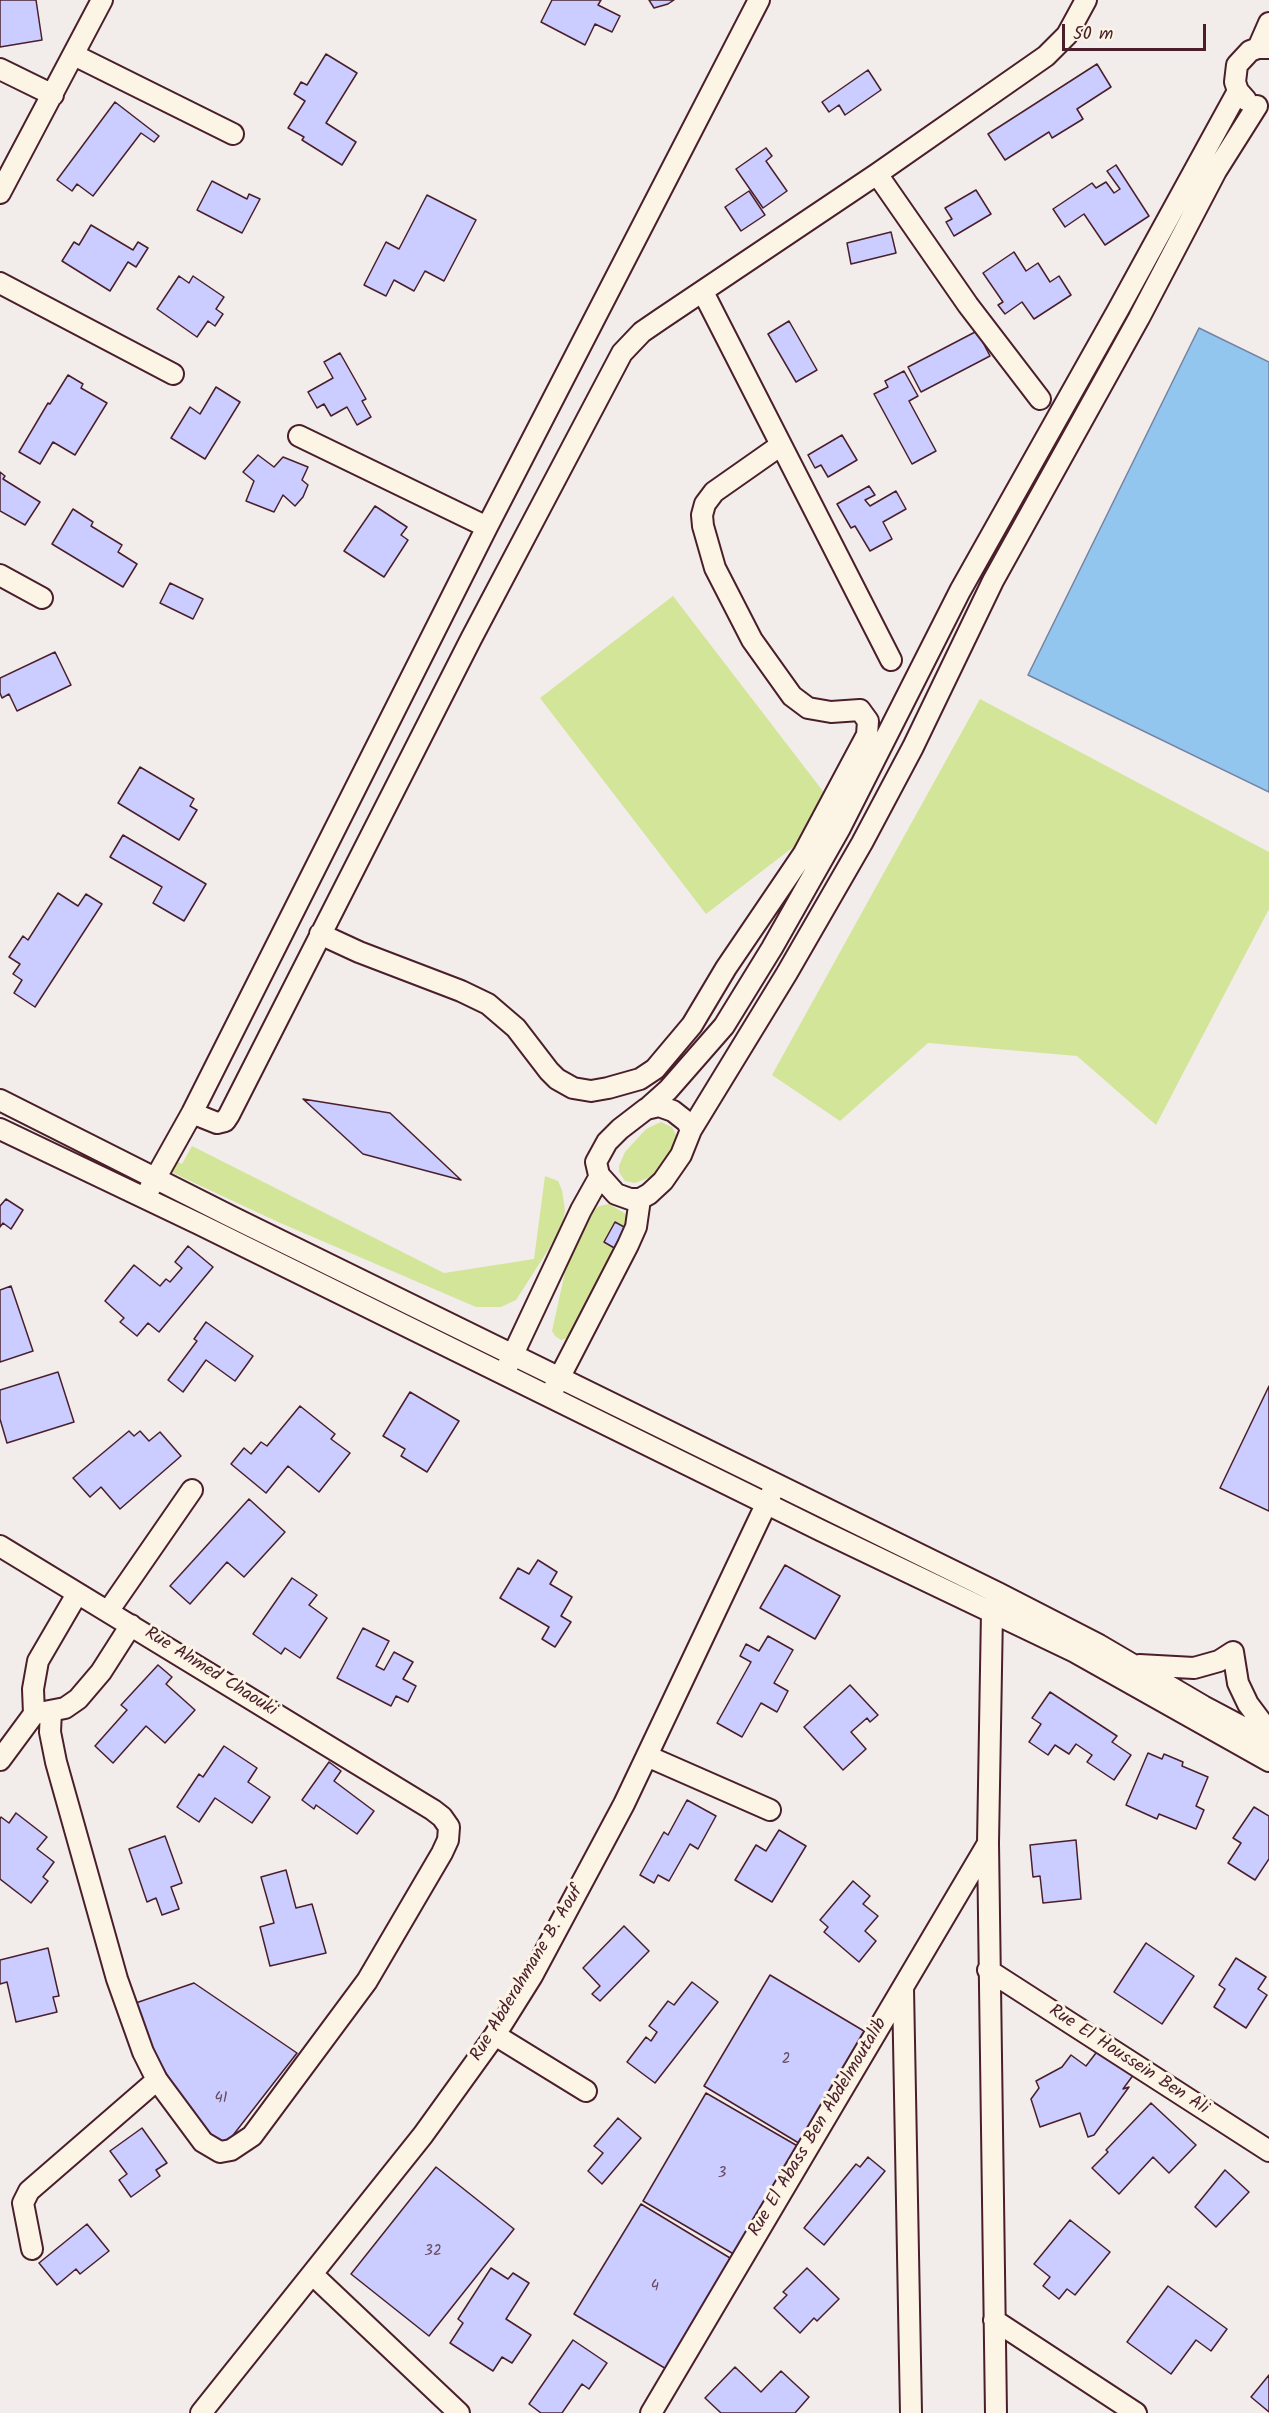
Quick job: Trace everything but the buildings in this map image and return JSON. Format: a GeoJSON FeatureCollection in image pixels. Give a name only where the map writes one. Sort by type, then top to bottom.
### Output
{"type":"FeatureCollection","features":[{"type":"Feature","properties":{"kind":"street"},"geometry":{"type":"LineString","coordinates":[[0,193],[102,0]]}},
{"type":"Feature","properties":{"kind":"street"},"geometry":{"type":"LineString","coordinates":[[145,1198],[192,1113],[487,527],[759,0]]}},
{"type":"Feature","properties":{"kind":"street"},"geometry":{"type":"LineString","coordinates":[[192,1113],[217,1123],[226,1119],[471,639],[622,353],[642,332],[877,174],[1054,50],[1067,35],[1086,0]]}},
{"type":"Feature","properties":{"kind":"street"},"geometry":{"type":"LineString","coordinates":[[1238,91],[966,582],[840,828],[772,948],[724,1026],[668,1090],[632,1118],[607,1142],[596,1161],[600,1176],[616,1194],[630,1199],[640,1199],[656,1188],[667,1175],[685,1147],[691,1130],[782,982],[862,843],[913,747],[993,581],[1139,318],[1216,171],[1263,106],[1243,98],[1235,82],[1237,64],[1242,57],[1263,48],[1269,23]]}},
{"type":"Feature","properties":{"kind":"street"},"geometry":{"type":"LineString","coordinates":[[74,55],[233,134]]}},
{"type":"Feature","properties":{"kind":"street"},"geometry":{"type":"LineString","coordinates":[[0,69],[53,95]]}},
{"type":"Feature","properties":{"kind":"street"},"geometry":{"type":"LineString","coordinates":[[877,174],[968,305],[1040,399]]}},
{"type":"Feature","properties":{"kind":"street"},"geometry":{"type":"LineString","coordinates":[[0,283],[173,374]]}},
{"type":"Feature","properties":{"kind":"street"},"geometry":{"type":"LineString","coordinates":[[704,292],[891,660]]}},
{"type":"Feature","properties":{"kind":"street"},"geometry":{"type":"LineString","coordinates":[[299,436],[487,527]]}},
{"type":"Feature","properties":{"kind":"street"},"geometry":{"type":"LineString","coordinates":[[320,934],[359,952],[469,994],[488,1004],[516,1028],[557,1079],[573,1088],[591,1091],[608,1088],[640,1079],[655,1069],[692,1025],[726,968],[804,853],[867,735],[868,721],[860,710],[831,712],[808,708],[792,696],[752,640],[715,568],[703,526],[702,515],[705,504],[714,492],[781,445]]}},
{"type":"Feature","properties":{"kind":"street"},"geometry":{"type":"LineString","coordinates":[[0,575],[42,597]]}},
{"type":"Feature","properties":{"kind":"street"},"geometry":{"type":"LineString","coordinates":[[0,1100],[775,1485],[998,1593],[1134,1665],[1269,1761]]}},
{"type":"Feature","properties":{"kind":"street"},"geometry":{"type":"LineString","coordinates":[[649,1107],[664,1107],[673,1111],[687,1122],[691,1130]]}},
{"type":"Feature","properties":{"kind":"street"},"geometry":{"type":"LineString","coordinates":[[0,1129],[1199,1713],[1269,1741]]}},
{"type":"Feature","properties":{"kind":"street"},"geometry":{"type":"LineString","coordinates":[[504,1375],[581,1210],[600,1176]]}},
{"type":"Feature","properties":{"kind":"street"},"geometry":{"type":"LineString","coordinates":[[549,1397],[628,1245],[636,1227],[640,1199]]}},
{"type":"Feature","properties":{"kind":"street","name":"Rue Abderahmane B. Aouf"},"geometry":{"type":"LineString","coordinates":[[201,2413],[423,2135],[495,2035],[556,1933],[647,1756],[775,1485]]}},
{"type":"Feature","properties":{"kind":"street"},"geometry":{"type":"LineString","coordinates":[[108,1610],[192,1490]]}},
{"type":"Feature","properties":{"kind":"street","name":"Rue Ahmed Chaouki"},"geometry":{"type":"LineString","coordinates":[[0,1546],[442,1816],[449,1827],[448,1840],[442,1853],[367,1981],[252,2136],[231,2150],[220,2152],[212,2148],[199,2137],[157,2080]]}},
{"type":"Feature","properties":{"kind":"street"},"geometry":{"type":"LineString","coordinates":[[996,2413],[988,1843],[992,1612],[998,1593]]}},
{"type":"Feature","properties":{"kind":"street"},"geometry":{"type":"LineString","coordinates":[[32,2249],[23,2203],[28,2191],[157,2080],[143,2052],[117,1979],[50,1732],[33,1689],[38,1661],[76,1594]]}},
{"type":"Feature","properties":{"kind":"street"},"geometry":{"type":"LineString","coordinates":[[0,1760],[42,1712],[65,1708],[86,1691],[131,1625]]}},
{"type":"Feature","properties":{"kind":"street"},"geometry":{"type":"LineString","coordinates":[[1134,1665],[1194,1668],[1219,1661],[1233,1652],[1238,1683],[1248,1704],[1269,1732]]}},
{"type":"Feature","properties":{"kind":"street"},"geometry":{"type":"LineString","coordinates":[[647,1756],[770,1810]]}},
{"type":"Feature","properties":{"kind":"street","name":"Rue El Abass Ben Abdelmoutalib"},"geometry":{"type":"LineString","coordinates":[[651,2413],[988,1843]]}},
{"type":"Feature","properties":{"kind":"street","name":"Rue El Houssein Ben Ali"},"geometry":{"type":"LineString","coordinates":[[988,1970],[1269,2151]]}},
{"type":"Feature","properties":{"kind":"street"},"geometry":{"type":"LineString","coordinates":[[903,1988],[911,2413]]}},
{"type":"Feature","properties":{"kind":"street"},"geometry":{"type":"LineString","coordinates":[[495,2035],[586,2091]]}},
{"type":"Feature","properties":{"kind":"street"},"geometry":{"type":"LineString","coordinates":[[312,2274],[459,2413]]}},
{"type":"Feature","properties":{"kind":"street"},"geometry":{"type":"LineString","coordinates":[[994,2320],[1136,2413]]}},
{"type":"Feature","properties":{"kind":"green space"},"geometry":{"type":"Polygon","coordinates":[[[673,596],[839,812],[706,914],[540,698],[673,596]]]}},
{"type":"Feature","properties":{"kind":"green space"},"geometry":{"type":"Polygon","coordinates":[[[980,699],[1269,852],[1269,909],[1156,1125],[1077,1056],[928,1043],[840,1121],[772,1075],[980,699]]]}},
{"type":"Feature","properties":{"kind":"green space"},"geometry":{"type":"Polygon","coordinates":[[[661,1122],[672,1127],[677,1137],[671,1157],[651,1177],[635,1183],[625,1181],[619,1172],[619,1166],[625,1152],[646,1129],[661,1122]]]}},
{"type":"Feature","properties":{"kind":"green space"},"geometry":{"type":"Polygon","coordinates":[[[192,1146],[444,1273],[534,1259],[545,1176],[558,1181],[562,1190],[565,1210],[563,1221],[550,1247],[516,1300],[501,1307],[476,1307],[278,1222],[171,1172],[176,1161],[182,1164],[192,1146]]]}},
{"type":"Feature","properties":{"kind":"green space"},"geometry":{"type":"Polygon","coordinates":[[[609,1204],[626,1214],[628,1218],[626,1228],[605,1242],[616,1249],[568,1338],[561,1340],[552,1331],[567,1263],[594,1210],[599,1206],[609,1204]]]}},
{"type":"Feature","properties":{"kind":"water"},"geometry":{"type":"Polygon","coordinates":[[[1199,328],[1269,362],[1269,792],[1028,675],[1199,328]]]}}]}
